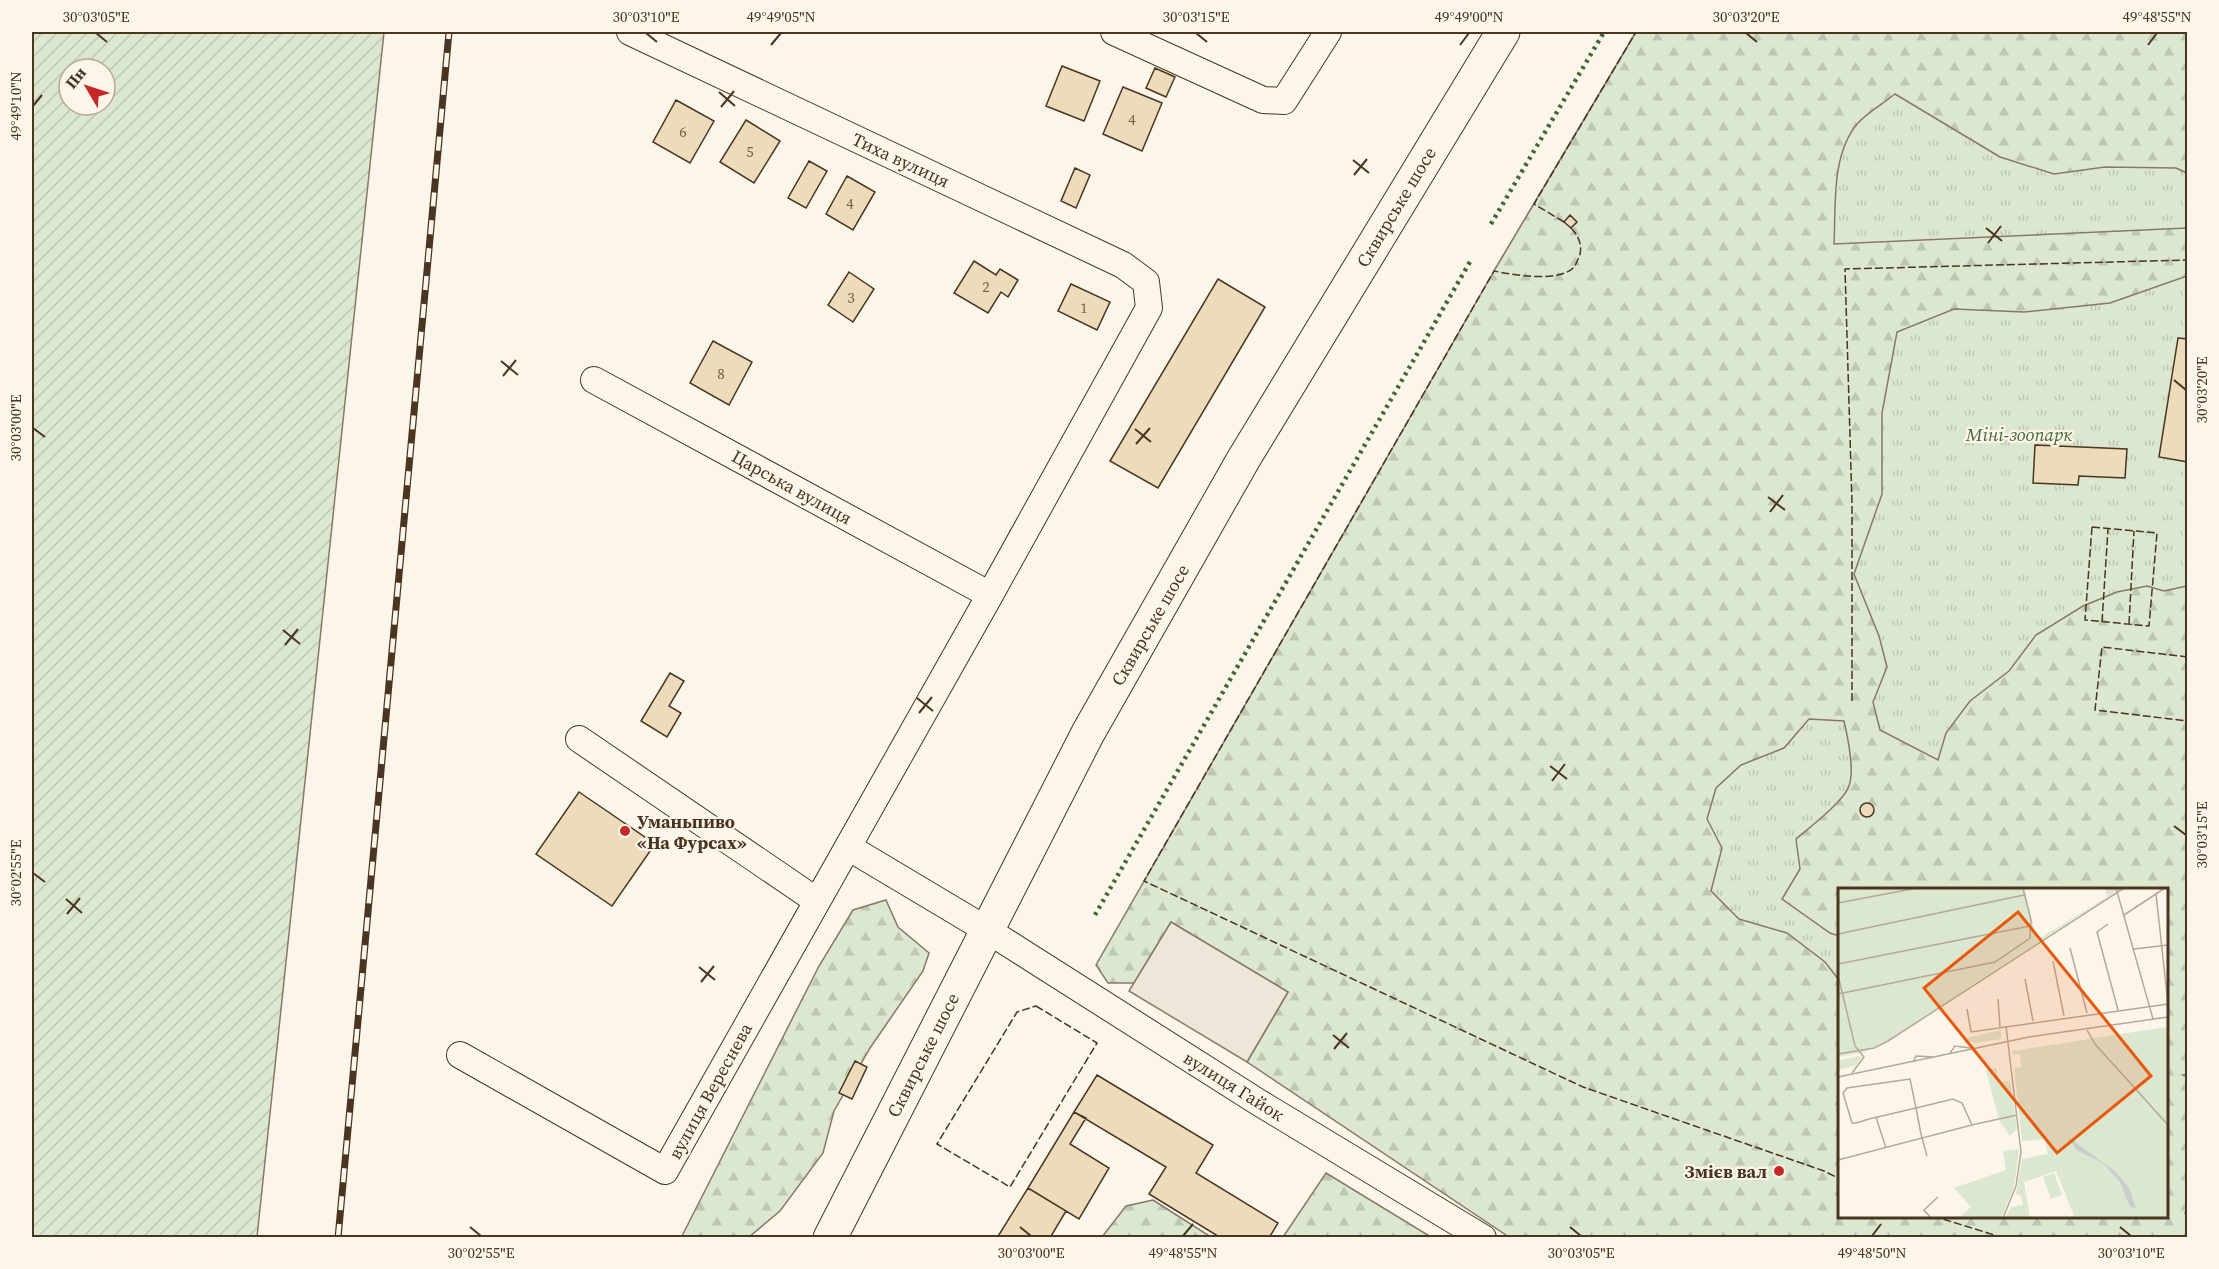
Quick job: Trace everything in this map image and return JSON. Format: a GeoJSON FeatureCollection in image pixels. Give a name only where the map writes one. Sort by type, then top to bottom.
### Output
{"type":"FeatureCollection","features":[{"type":"Feature","properties":{"kind":"main road","name":"Сквирське шосе"},"geometry":{"type":"LineString","coordinates":[[830,1238],[1088,733],[1243,460],[1503,32]]}},
{"type":"Feature","properties":{"kind":"street","name":"Тиха вулиця"},"geometry":{"type":"LineString","coordinates":[[630,32],[1123,265],[1146,282],[1149,308],[990,595]]}},
{"type":"Feature","properties":{"kind":"street"},"geometry":{"type":"LineString","coordinates":[[1114,32],[1263,99],[1284,101],[1328,32]]}},
{"type":"Feature","properties":{"kind":"street","name":"Царська вулиця"},"geometry":{"type":"LineString","coordinates":[[594,380],[990,595]]}},
{"type":"Feature","properties":{"kind":"street"},"geometry":{"type":"LineString","coordinates":[[579,739],[817,901],[990,595]]}},
{"type":"Feature","properties":{"kind":"street","name":"вулиця Гайок"},"geometry":{"type":"LineString","coordinates":[[848,847],[987,930],[1258,1102],[1483,1238]]}},
{"type":"Feature","properties":{"kind":"street","name":"вулиця Вереснева"},"geometry":{"type":"LineString","coordinates":[[460,1055],[665,1171],[817,901]]}},
{"type":"Feature","properties":{"kind":"green space"},"geometry":{"type":"Polygon","coordinates":[[[32,32],[384,32],[257,1237],[32,1237],[32,32]]]}},
{"type":"Feature","properties":{"kind":"green space","name":"Міні-зоопарк"},"geometry":{"type":"Polygon","coordinates":[[[1636,32],[2187,32],[2187,1237],[2168,1218],[2168,888],[1838,888],[1838,1179],[1583,1087],[1494,271],[1636,32]]]}},
{"type":"Feature","properties":{"kind":"green space"},"geometry":{"type":"Polygon","coordinates":[[[1636,32],[2187,32],[2187,173],[2176,168],[2105,167],[2054,174],[2000,157],[1895,94],[1858,123],[1843,150],[1835,197],[1834,244],[2187,228],[2187,276],[2110,303],[2024,312],[1954,309],[1897,332],[1882,413],[1882,494],[1854,574],[1879,636],[1887,667],[1873,702],[1880,730],[1938,760],[1946,733],[1970,701],[2009,671],[2036,635],[2083,606],[2117,592],[2147,586],[2164,591],[2187,586],[2188,1074],[2183,1075],[2188,1077],[2188,1208],[2185,1213],[2187,1237],[1509,1237],[1247,1062],[1288,992],[1171,922],[1134,983],[1108,983],[1096,965],[1494,271],[1636,32]]]}},
{"type":"Feature","properties":{"kind":"green space"},"geometry":{"type":"Polygon","coordinates":[[[886,900],[898,927],[929,953],[923,971],[870,1048],[834,1111],[823,1153],[780,1211],[749,1237],[681,1238],[819,966],[853,910],[886,900]]]}},
{"type":"Feature","properties":{"kind":"green space"},"geometry":{"type":"Polygon","coordinates":[[[1326,1173],[1431,1237],[1283,1237],[1326,1173]]]}},
{"type":"Feature","properties":{"kind":"green space"},"geometry":{"type":"Polygon","coordinates":[[[1153,1200],[1211,1237],[1102,1237],[1126,1206],[1153,1200]]]}},
{"type":"Feature","properties":{"kind":"shaded area"},"geometry":{"type":"Polygon","coordinates":[[[1171,922],[1288,992],[1247,1062],[1129,991],[1171,922]]]}},
{"type":"Feature","properties":{"kind":"building"},"geometry":{"type":"Polygon","coordinates":[[[1062,66],[1100,81],[1084,121],[1046,106],[1062,66]]]}},
{"type":"Feature","properties":{"kind":"building"},"geometry":{"type":"Polygon","coordinates":[[[1155,68],[1175,77],[1166,97],[1146,88],[1155,68]]]}},
{"type":"Feature","properties":{"kind":"building"},"geometry":{"type":"Polygon","coordinates":[[[1123,87],[1162,103],[1142,151],[1103,134],[1123,87]]]}},
{"type":"Feature","properties":{"kind":"building"},"geometry":{"type":"Polygon","coordinates":[[[676,100],[714,121],[690,163],[653,142],[676,100]]]}},
{"type":"Feature","properties":{"kind":"building"},"geometry":{"type":"Polygon","coordinates":[[[746,120],[780,141],[754,183],[720,162],[746,120]]]}},
{"type":"Feature","properties":{"kind":"building"},"geometry":{"type":"Polygon","coordinates":[[[809,161],[827,171],[806,208],[788,198],[809,161]]]}},
{"type":"Feature","properties":{"kind":"building"},"geometry":{"type":"Polygon","coordinates":[[[1075,168],[1090,175],[1076,208],[1061,201],[1075,168]]]}},
{"type":"Feature","properties":{"kind":"building"},"geometry":{"type":"Polygon","coordinates":[[[847,176],[875,192],[853,230],[826,214],[847,176]]]}},
{"type":"Feature","properties":{"kind":"building"},"geometry":{"type":"Polygon","coordinates":[[[1570,215],[1577,222],[1571,228],[1564,222],[1570,215]]]}},
{"type":"Feature","properties":{"kind":"building"},"geometry":{"type":"Polygon","coordinates":[[[974,261],[996,275],[1000,269],[1018,280],[1008,297],[1001,292],[988,313],[954,293],[974,261]]]}},
{"type":"Feature","properties":{"kind":"building"},"geometry":{"type":"Polygon","coordinates":[[[849,272],[874,289],[853,322],[828,305],[849,272]]]}},
{"type":"Feature","properties":{"kind":"building"},"geometry":{"type":"Polygon","coordinates":[[[1218,279],[1265,307],[1158,488],[1110,461],[1218,279]]]}},
{"type":"Feature","properties":{"kind":"building"},"geometry":{"type":"Polygon","coordinates":[[[1071,284],[1110,302],[1097,330],[1058,311],[1071,284]]]}},
{"type":"Feature","properties":{"kind":"building"},"geometry":{"type":"Polygon","coordinates":[[[2178,338],[2188,339],[2188,462],[2159,457],[2178,338]]]}},
{"type":"Feature","properties":{"kind":"building"},"geometry":{"type":"Polygon","coordinates":[[[713,341],[752,362],[729,405],[690,383],[713,341]]]}},
{"type":"Feature","properties":{"kind":"building"},"geometry":{"type":"Polygon","coordinates":[[[2035,445],[2127,449],[2125,478],[2079,476],[2078,485],[2033,483],[2035,445]]]}},
{"type":"Feature","properties":{"kind":"building"},"geometry":{"type":"Polygon","coordinates":[[[670,673],[684,681],[669,706],[681,713],[667,737],[641,721],[670,673]]]}},
{"type":"Feature","properties":{"kind":"building"},"geometry":{"type":"Polygon","coordinates":[[[579,792],[655,844],[612,906],[536,854],[579,792]]]}},
{"type":"Feature","properties":{"kind":"building"},"geometry":{"type":"Polygon","coordinates":[[[1864,803],[1870,803],[1874,810],[1870,817],[1864,817],[1860,813],[1860,807],[1864,803]]]}},
{"type":"Feature","properties":{"kind":"building"},"geometry":{"type":"Polygon","coordinates":[[[855,1061],[867,1067],[852,1099],[839,1093],[855,1061]]]}},
{"type":"Feature","properties":{"kind":"building"},"geometry":{"type":"Polygon","coordinates":[[[1097,1075],[1213,1145],[1196,1173],[1278,1223],[1269,1238],[1221,1238],[1149,1194],[1166,1167],[1074,1112],[1097,1075]]]}},
{"type":"Feature","properties":{"kind":"building"},"geometry":{"type":"Polygon","coordinates":[[[1074,1112],[1086,1118],[1070,1144],[1109,1168],[1079,1219],[1028,1188],[1074,1112]]]}},
{"type":"Feature","properties":{"kind":"building"},"geometry":{"type":"Polygon","coordinates":[[[1028,1188],[1066,1211],[1050,1238],[997,1238],[1028,1188]]]}},
{"type":"Feature","properties":{"kind":"railway"},"geometry":{"type":"LineString","coordinates":[[338,1238],[449,32]]}},
{"type":"Feature","properties":{"kind":"hedge"},"geometry":{"type":"LineString","coordinates":[[1491,224],[1604,32]]}},
{"type":"Feature","properties":{"kind":"hedge"},"geometry":{"type":"LineString","coordinates":[[1095,915],[1471,260]]}},
{"type":"Feature","properties":{"kind":"fence"},"geometry":{"type":"LineString","coordinates":[[1564,222],[1534,204],[1636,32]]}},
{"type":"Feature","properties":{"kind":"fence"},"geometry":{"type":"LineString","coordinates":[[1571,228],[1578,238],[1581,251],[1574,267],[1567,272],[1558,275],[1536,276],[1494,271],[1144,881],[1583,1087],[1824,1171],[1838,1178]]}},
{"type":"Feature","properties":{"kind":"fence"},"geometry":{"type":"LineString","coordinates":[[1852,701],[1852,503],[1845,269],[2188,260]]}},
{"type":"Feature","properties":{"kind":"fence"},"geometry":{"type":"LineString","coordinates":[[2092,527],[2157,533],[2149,626],[2085,620],[2092,527]]}},
{"type":"Feature","properties":{"kind":"fence"},"geometry":{"type":"LineString","coordinates":[[2102,622],[2108,529]]}},
{"type":"Feature","properties":{"kind":"fence"},"geometry":{"type":"LineString","coordinates":[[2129,624],[2134,531]]}},
{"type":"Feature","properties":{"kind":"fence"},"geometry":{"type":"LineString","coordinates":[[2188,657],[2102,647],[2095,710],[2188,721]]}},
{"type":"Feature","properties":{"kind":"fence"},"geometry":{"type":"LineString","coordinates":[[1036,1006],[1097,1043],[1010,1187],[937,1144],[1017,1012],[1036,1006]]}},
{"type":"Feature","properties":{"kind":"fence"},"geometry":{"type":"LineString","coordinates":[[1939,1218],[2004,1238]]}},
{"type":"Feature","properties":{"kind":"place","name":"Уманьпиво «На Фурсах»"},"geometry":{"type":"Point","coordinates":[625,831]}},
{"type":"Feature","properties":{"kind":"place","name":"Змієв вал"},"geometry":{"type":"Point","coordinates":[1779,1171]}}]}
